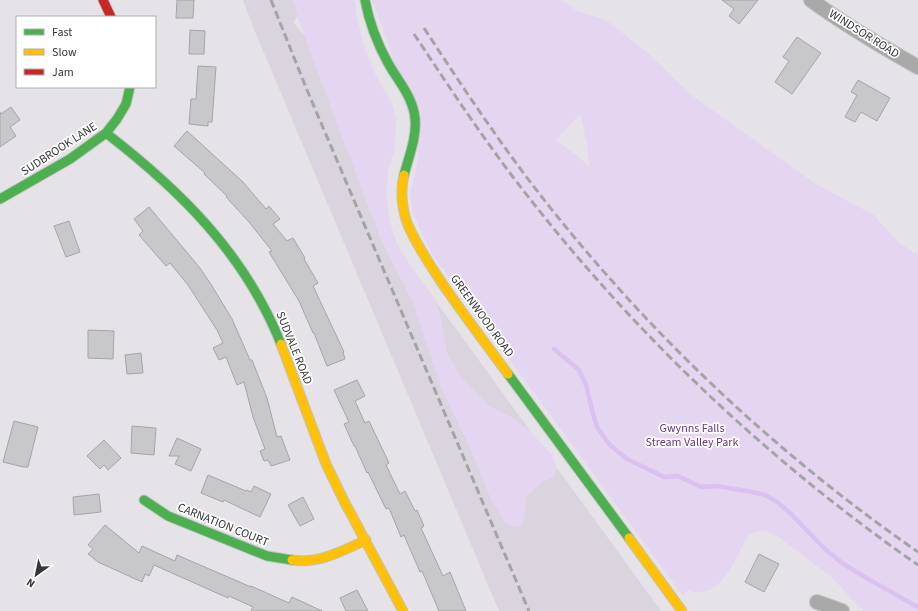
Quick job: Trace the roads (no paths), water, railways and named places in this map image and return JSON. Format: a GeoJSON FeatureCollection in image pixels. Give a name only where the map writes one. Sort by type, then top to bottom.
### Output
{"type":"FeatureCollection","features":[{"type":"Feature","properties":{"kind":"street"},"geometry":{"type":"LineString","coordinates":[[103,0],[111,16]]}},
{"type":"Feature","properties":{"kind":"street","name":"GREENWOOD ROAD"},"geometry":{"type":"LineString","coordinates":[[365,0],[366,11],[373,32],[382,52],[409,96],[414,110],[416,122],[403,179],[401,195],[406,217],[413,235],[451,296],[682,611]]}},
{"type":"Feature","properties":{"kind":"street","name":"WINDSOR ROAD"},"geometry":{"type":"LineString","coordinates":[[811,0],[842,22],[918,67]]}},
{"type":"Feature","properties":{"kind":"street","name":"SUDBROOK LANE"},"geometry":{"type":"LineString","coordinates":[[0,199],[70,159],[106,133],[126,104],[130,88]]}},
{"type":"Feature","properties":{"kind":"street","name":"SUDVALE ROAD"},"geometry":{"type":"LineString","coordinates":[[106,133],[173,188],[220,240],[249,281],[272,323],[289,361],[310,424],[337,490],[366,540],[403,611]]}},
{"type":"Feature","properties":{"kind":"street","name":"CARNATION COURT"},"geometry":{"type":"LineString","coordinates":[[144,500],[168,516],[267,556],[298,561],[318,560],[338,553],[366,540]]}},
{"type":"Feature","properties":{"kind":"street"},"geometry":{"type":"LineString","coordinates":[[817,602],[842,611]]}},
{"type":"Feature","properties":{"kind":"waterway"},"geometry":{"type":"LineString","coordinates":[[554,349],[579,370],[586,385],[597,427],[609,444],[627,459],[664,477],[678,476],[701,487],[717,486],[765,495],[776,501],[790,513],[826,550],[842,563],[918,607]]}},
{"type":"Feature","properties":{"kind":"railway"},"geometry":{"type":"LineString","coordinates":[[271,0],[307,90],[529,611]]}},
{"type":"Feature","properties":{"kind":"railway"},"geometry":{"type":"LineString","coordinates":[[424,28],[507,151],[561,221],[600,268],[641,313],[684,357],[773,440],[820,479],[918,552]]}},
{"type":"Feature","properties":{"kind":"railway"},"geometry":{"type":"LineString","coordinates":[[414,34],[513,177],[602,285],[650,337],[700,387],[806,480],[861,524],[918,565]]}},
{"type":"Feature","properties":{"kind":"park label","name":"Gwynns Falls Stream Valley Park"},"geometry":{"type":"Point","coordinates":[692,435]}}]}
